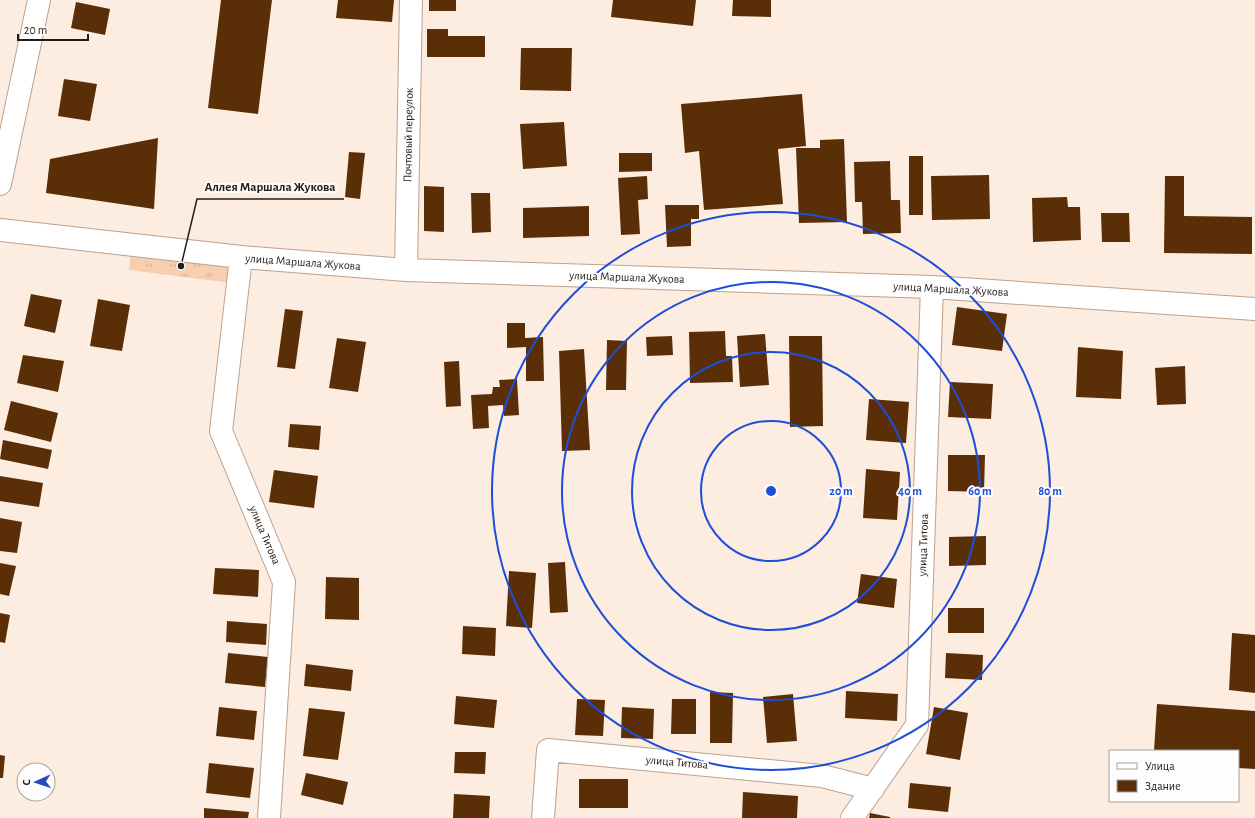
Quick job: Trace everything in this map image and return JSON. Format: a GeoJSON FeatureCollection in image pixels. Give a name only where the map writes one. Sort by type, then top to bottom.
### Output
{"type":"FeatureCollection","features":[{"type":"Feature","properties":{"kind":"street"},"geometry":{"type":"LineString","coordinates":[[0,184],[39,0]]}},
{"type":"Feature","properties":{"kind":"street","name":"Почтовый переулок"},"geometry":{"type":"LineString","coordinates":[[406,270],[411,0]]}},
{"type":"Feature","properties":{"kind":"street","name":"улица Маршала Жукова"},"geometry":{"type":"LineString","coordinates":[[0,230],[241,257],[406,270],[932,288],[1255,309]]}},
{"type":"Feature","properties":{"kind":"street","name":"улица Титова"},"geometry":{"type":"LineString","coordinates":[[241,257],[221,430],[284,582],[269,818]]}},
{"type":"Feature","properties":{"kind":"street","name":"улица Титова"},"geometry":{"type":"LineString","coordinates":[[852,818],[917,725],[932,288]]}},
{"type":"Feature","properties":{"kind":"street","name":"улица Титова"},"geometry":{"type":"LineString","coordinates":[[544,818],[548,750],[822,776],[873,789]]}},
{"type":"Feature","properties":{"kind":"green space"},"geometry":{"type":"Polygon","coordinates":[[[131,250],[234,261],[232,283],[129,270],[131,250]]]}},
{"type":"Feature","properties":{"kind":"building"},"geometry":{"type":"Polygon","coordinates":[[[221,0],[272,0],[258,114],[208,108],[221,0]]]}},
{"type":"Feature","properties":{"kind":"building"},"geometry":{"type":"Polygon","coordinates":[[[338,0],[394,0],[392,22],[336,18],[338,0]]]}},
{"type":"Feature","properties":{"kind":"building"},"geometry":{"type":"Polygon","coordinates":[[[429,0],[456,0],[456,11],[429,11],[429,0]]]}},
{"type":"Feature","properties":{"kind":"building"},"geometry":{"type":"Polygon","coordinates":[[[613,0],[696,0],[693,26],[611,17],[613,0]]]}},
{"type":"Feature","properties":{"kind":"building"},"geometry":{"type":"Polygon","coordinates":[[[733,0],[771,0],[771,17],[732,16],[733,0]]]}},
{"type":"Feature","properties":{"kind":"building"},"geometry":{"type":"Polygon","coordinates":[[[76,2],[110,9],[105,35],[71,28],[76,2]]]}},
{"type":"Feature","properties":{"kind":"building"},"geometry":{"type":"Polygon","coordinates":[[[427,29],[448,29],[448,36],[485,36],[485,57],[427,57],[427,29]]]}},
{"type":"Feature","properties":{"kind":"building"},"geometry":{"type":"Polygon","coordinates":[[[521,48],[572,48],[571,91],[520,90],[521,48]]]}},
{"type":"Feature","properties":{"kind":"building"},"geometry":{"type":"Polygon","coordinates":[[[64,79],[97,84],[90,121],[58,116],[64,79]]]}},
{"type":"Feature","properties":{"kind":"building"},"geometry":{"type":"Polygon","coordinates":[[[802,94],[806,146],[778,149],[783,204],[704,210],[699,151],[685,153],[681,104],[802,94]]]}},
{"type":"Feature","properties":{"kind":"building"},"geometry":{"type":"Polygon","coordinates":[[[564,122],[567,166],[523,169],[520,124],[564,122]]]}},
{"type":"Feature","properties":{"kind":"building"},"geometry":{"type":"Polygon","coordinates":[[[158,138],[154,209],[46,193],[50,159],[158,138]]]}},
{"type":"Feature","properties":{"kind":"building"},"geometry":{"type":"Polygon","coordinates":[[[844,139],[847,222],[799,223],[796,148],[820,148],[820,140],[844,139]]]}},
{"type":"Feature","properties":{"kind":"building"},"geometry":{"type":"Polygon","coordinates":[[[349,152],[365,153],[360,199],[345,197],[349,152]]]}},
{"type":"Feature","properties":{"kind":"building"},"geometry":{"type":"Polygon","coordinates":[[[619,153],[652,153],[652,171],[619,172],[619,153]]]}},
{"type":"Feature","properties":{"kind":"building"},"geometry":{"type":"Polygon","coordinates":[[[909,156],[923,156],[923,215],[909,215],[909,156]]]}},
{"type":"Feature","properties":{"kind":"building"},"geometry":{"type":"Polygon","coordinates":[[[890,161],[891,200],[900,200],[901,233],[863,234],[862,202],[855,202],[854,162],[890,161]]]}},
{"type":"Feature","properties":{"kind":"building"},"geometry":{"type":"Polygon","coordinates":[[[989,175],[990,219],[932,220],[931,176],[989,175]]]}},
{"type":"Feature","properties":{"kind":"building"},"geometry":{"type":"Polygon","coordinates":[[[647,176],[648,199],[638,200],[640,234],[621,235],[618,178],[647,176]]]}},
{"type":"Feature","properties":{"kind":"building"},"geometry":{"type":"Polygon","coordinates":[[[1165,176],[1184,176],[1184,216],[1252,217],[1252,254],[1164,253],[1165,176]]]}},
{"type":"Feature","properties":{"kind":"building"},"geometry":{"type":"Polygon","coordinates":[[[424,186],[444,187],[444,232],[424,231],[424,186]]]}},
{"type":"Feature","properties":{"kind":"building"},"geometry":{"type":"Polygon","coordinates":[[[471,193],[490,193],[491,232],[472,233],[471,193]]]}},
{"type":"Feature","properties":{"kind":"building"},"geometry":{"type":"Polygon","coordinates":[[[1067,197],[1068,207],[1080,207],[1081,240],[1033,242],[1032,198],[1067,197]]]}},
{"type":"Feature","properties":{"kind":"building"},"geometry":{"type":"Polygon","coordinates":[[[665,205],[699,205],[699,219],[691,219],[691,246],[667,247],[665,205]]]}},
{"type":"Feature","properties":{"kind":"building"},"geometry":{"type":"Polygon","coordinates":[[[589,206],[589,236],[523,238],[523,208],[589,206]]]}},
{"type":"Feature","properties":{"kind":"building"},"geometry":{"type":"Polygon","coordinates":[[[1101,213],[1129,213],[1130,242],[1102,242],[1101,213]]]}},
{"type":"Feature","properties":{"kind":"building"},"geometry":{"type":"Polygon","coordinates":[[[31,294],[62,300],[55,333],[24,326],[31,294]]]}},
{"type":"Feature","properties":{"kind":"building"},"geometry":{"type":"Polygon","coordinates":[[[98,299],[130,305],[122,351],[90,346],[98,299]]]}},
{"type":"Feature","properties":{"kind":"building"},"geometry":{"type":"Polygon","coordinates":[[[957,307],[1007,314],[1002,351],[952,345],[957,307]]]}},
{"type":"Feature","properties":{"kind":"building"},"geometry":{"type":"Polygon","coordinates":[[[285,309],[303,311],[295,369],[277,367],[285,309]]]}},
{"type":"Feature","properties":{"kind":"building"},"geometry":{"type":"Polygon","coordinates":[[[507,323],[525,323],[525,338],[543,337],[544,381],[526,381],[526,347],[507,348],[507,323]]]}},
{"type":"Feature","properties":{"kind":"building"},"geometry":{"type":"Polygon","coordinates":[[[725,331],[726,356],[732,356],[733,382],[690,383],[689,332],[725,331]]]}},
{"type":"Feature","properties":{"kind":"building"},"geometry":{"type":"Polygon","coordinates":[[[765,334],[769,385],[740,387],[737,336],[765,334]]]}},
{"type":"Feature","properties":{"kind":"building"},"geometry":{"type":"Polygon","coordinates":[[[672,336],[673,355],[647,356],[646,337],[672,336]]]}},
{"type":"Feature","properties":{"kind":"building"},"geometry":{"type":"Polygon","coordinates":[[[789,336],[822,336],[823,426],[790,427],[789,336]]]}},
{"type":"Feature","properties":{"kind":"building"},"geometry":{"type":"Polygon","coordinates":[[[337,338],[366,342],[358,392],[329,388],[337,338]]]}},
{"type":"Feature","properties":{"kind":"building"},"geometry":{"type":"Polygon","coordinates":[[[607,340],[627,341],[626,390],[606,390],[607,340]]]}},
{"type":"Feature","properties":{"kind":"building"},"geometry":{"type":"Polygon","coordinates":[[[1078,347],[1123,351],[1121,399],[1076,397],[1078,347]]]}},
{"type":"Feature","properties":{"kind":"building"},"geometry":{"type":"Polygon","coordinates":[[[584,349],[590,450],[562,451],[559,351],[584,349]]]}},
{"type":"Feature","properties":{"kind":"building"},"geometry":{"type":"Polygon","coordinates":[[[23,355],[64,361],[58,392],[17,383],[23,355]]]}},
{"type":"Feature","properties":{"kind":"building"},"geometry":{"type":"Polygon","coordinates":[[[459,361],[461,406],[446,407],[444,362],[459,361]]]}},
{"type":"Feature","properties":{"kind":"building"},"geometry":{"type":"Polygon","coordinates":[[[1185,366],[1186,404],[1157,405],[1155,368],[1185,366]]]}},
{"type":"Feature","properties":{"kind":"building"},"geometry":{"type":"Polygon","coordinates":[[[517,379],[519,415],[504,416],[503,405],[488,406],[489,428],[473,429],[471,395],[492,394],[493,387],[500,387],[499,380],[517,379]]]}},
{"type":"Feature","properties":{"kind":"building"},"geometry":{"type":"Polygon","coordinates":[[[950,382],[993,384],[991,419],[948,417],[950,382]]]}},
{"type":"Feature","properties":{"kind":"building"},"geometry":{"type":"Polygon","coordinates":[[[869,399],[909,402],[906,443],[866,440],[869,399]]]}},
{"type":"Feature","properties":{"kind":"building"},"geometry":{"type":"Polygon","coordinates":[[[11,401],[58,413],[51,442],[4,430],[11,401]]]}},
{"type":"Feature","properties":{"kind":"building"},"geometry":{"type":"Polygon","coordinates":[[[290,424],[321,426],[319,450],[288,447],[290,424]]]}},
{"type":"Feature","properties":{"kind":"building"},"geometry":{"type":"Polygon","coordinates":[[[3,440],[52,450],[48,469],[0,459],[3,440]]]}},
{"type":"Feature","properties":{"kind":"building"},"geometry":{"type":"Polygon","coordinates":[[[948,455],[985,455],[984,492],[948,491],[948,455]]]}},
{"type":"Feature","properties":{"kind":"building"},"geometry":{"type":"Polygon","coordinates":[[[866,469],[900,472],[897,520],[863,518],[866,469]]]}},
{"type":"Feature","properties":{"kind":"building"},"geometry":{"type":"Polygon","coordinates":[[[274,470],[318,476],[314,508],[269,502],[274,470]]]}},
{"type":"Feature","properties":{"kind":"building"},"geometry":{"type":"Polygon","coordinates":[[[0,476],[43,483],[39,507],[0,501],[0,476]]]}},
{"type":"Feature","properties":{"kind":"building"},"geometry":{"type":"Polygon","coordinates":[[[0,518],[22,522],[17,553],[0,551],[0,518]]]}},
{"type":"Feature","properties":{"kind":"building"},"geometry":{"type":"Polygon","coordinates":[[[986,536],[986,565],[949,566],[949,537],[986,536]]]}},
{"type":"Feature","properties":{"kind":"building"},"geometry":{"type":"Polygon","coordinates":[[[565,562],[568,612],[550,613],[548,563],[565,562]]]}},
{"type":"Feature","properties":{"kind":"building"},"geometry":{"type":"Polygon","coordinates":[[[0,563],[16,566],[9,596],[0,594],[0,563]]]}},
{"type":"Feature","properties":{"kind":"building"},"geometry":{"type":"Polygon","coordinates":[[[215,568],[259,570],[258,597],[213,594],[215,568]]]}},
{"type":"Feature","properties":{"kind":"building"},"geometry":{"type":"Polygon","coordinates":[[[509,571],[536,573],[532,628],[506,626],[509,571]]]}},
{"type":"Feature","properties":{"kind":"building"},"geometry":{"type":"Polygon","coordinates":[[[861,574],[897,579],[894,608],[857,603],[861,574]]]}},
{"type":"Feature","properties":{"kind":"building"},"geometry":{"type":"Polygon","coordinates":[[[326,577],[359,578],[359,620],[325,619],[326,577]]]}},
{"type":"Feature","properties":{"kind":"building"},"geometry":{"type":"Polygon","coordinates":[[[948,608],[984,608],[984,633],[948,633],[948,608]]]}},
{"type":"Feature","properties":{"kind":"building"},"geometry":{"type":"Polygon","coordinates":[[[0,613],[10,615],[5,643],[0,642],[0,613]]]}},
{"type":"Feature","properties":{"kind":"building"},"geometry":{"type":"Polygon","coordinates":[[[227,621],[267,624],[266,645],[226,642],[227,621]]]}},
{"type":"Feature","properties":{"kind":"building"},"geometry":{"type":"Polygon","coordinates":[[[463,626],[496,628],[495,656],[462,654],[463,626]]]}},
{"type":"Feature","properties":{"kind":"building"},"geometry":{"type":"Polygon","coordinates":[[[1232,633],[1255,635],[1255,693],[1229,690],[1232,633]]]}},
{"type":"Feature","properties":{"kind":"building"},"geometry":{"type":"Polygon","coordinates":[[[228,653],[268,657],[265,687],[225,683],[228,653]]]}},
{"type":"Feature","properties":{"kind":"building"},"geometry":{"type":"Polygon","coordinates":[[[946,653],[983,655],[982,680],[945,678],[946,653]]]}},
{"type":"Feature","properties":{"kind":"building"},"geometry":{"type":"Polygon","coordinates":[[[306,664],[353,670],[351,691],[304,686],[306,664]]]}},
{"type":"Feature","properties":{"kind":"building"},"geometry":{"type":"Polygon","coordinates":[[[846,691],[898,694],[897,721],[845,718],[846,691]]]}},
{"type":"Feature","properties":{"kind":"building"},"geometry":{"type":"Polygon","coordinates":[[[710,692],[733,693],[732,743],[710,743],[710,692]]]}},
{"type":"Feature","properties":{"kind":"building"},"geometry":{"type":"Polygon","coordinates":[[[793,694],[797,741],[767,743],[763,697],[793,694]]]}},
{"type":"Feature","properties":{"kind":"building"},"geometry":{"type":"Polygon","coordinates":[[[456,696],[497,700],[494,728],[454,724],[456,696]]]}},
{"type":"Feature","properties":{"kind":"building"},"geometry":{"type":"Polygon","coordinates":[[[577,699],[605,700],[603,736],[575,735],[577,699]]]}},
{"type":"Feature","properties":{"kind":"building"},"geometry":{"type":"Polygon","coordinates":[[[672,699],[696,699],[696,734],[671,734],[672,699]]]}},
{"type":"Feature","properties":{"kind":"building"},"geometry":{"type":"Polygon","coordinates":[[[1157,704],[1255,711],[1255,769],[1239,768],[1239,750],[1154,750],[1157,704]]]}},
{"type":"Feature","properties":{"kind":"building"},"geometry":{"type":"Polygon","coordinates":[[[219,707],[257,711],[254,740],[216,736],[219,707]]]}},
{"type":"Feature","properties":{"kind":"building"},"geometry":{"type":"Polygon","coordinates":[[[622,707],[654,709],[653,739],[621,738],[622,707]]]}},
{"type":"Feature","properties":{"kind":"building"},"geometry":{"type":"Polygon","coordinates":[[[934,707],[968,713],[960,760],[926,754],[934,707]]]}},
{"type":"Feature","properties":{"kind":"building"},"geometry":{"type":"Polygon","coordinates":[[[309,708],[345,712],[338,760],[303,756],[309,708]]]}},
{"type":"Feature","properties":{"kind":"building"},"geometry":{"type":"Polygon","coordinates":[[[455,752],[486,752],[485,774],[454,773],[455,752]]]}},
{"type":"Feature","properties":{"kind":"building"},"geometry":{"type":"Polygon","coordinates":[[[0,755],[5,756],[3,778],[0,778],[0,755]]]}},
{"type":"Feature","properties":{"kind":"building"},"geometry":{"type":"Polygon","coordinates":[[[209,763],[254,768],[250,798],[206,793],[209,763]]]}},
{"type":"Feature","properties":{"kind":"building"},"geometry":{"type":"Polygon","coordinates":[[[306,773],[348,782],[343,805],[301,795],[306,773]]]}},
{"type":"Feature","properties":{"kind":"building"},"geometry":{"type":"Polygon","coordinates":[[[579,779],[628,779],[628,808],[579,808],[579,779]]]}},
{"type":"Feature","properties":{"kind":"building"},"geometry":{"type":"Polygon","coordinates":[[[910,783],[951,787],[948,812],[908,808],[910,783]]]}},
{"type":"Feature","properties":{"kind":"building"},"geometry":{"type":"Polygon","coordinates":[[[743,792],[798,796],[797,818],[742,818],[743,792]]]}},
{"type":"Feature","properties":{"kind":"building"},"geometry":{"type":"Polygon","coordinates":[[[454,794],[490,796],[489,818],[453,818],[454,794]]]}},
{"type":"Feature","properties":{"kind":"building"},"geometry":{"type":"Polygon","coordinates":[[[204,808],[249,812],[248,818],[204,818],[204,808]]]}},
{"type":"Feature","properties":{"kind":"building"},"geometry":{"type":"Polygon","coordinates":[[[870,813],[890,817],[890,818],[869,818],[870,813]]]}},
{"type":"Feature","properties":{"kind":"place","name":"Аллея Маршала Жукова"},"geometry":{"type":"Point","coordinates":[181,266]}}]}
